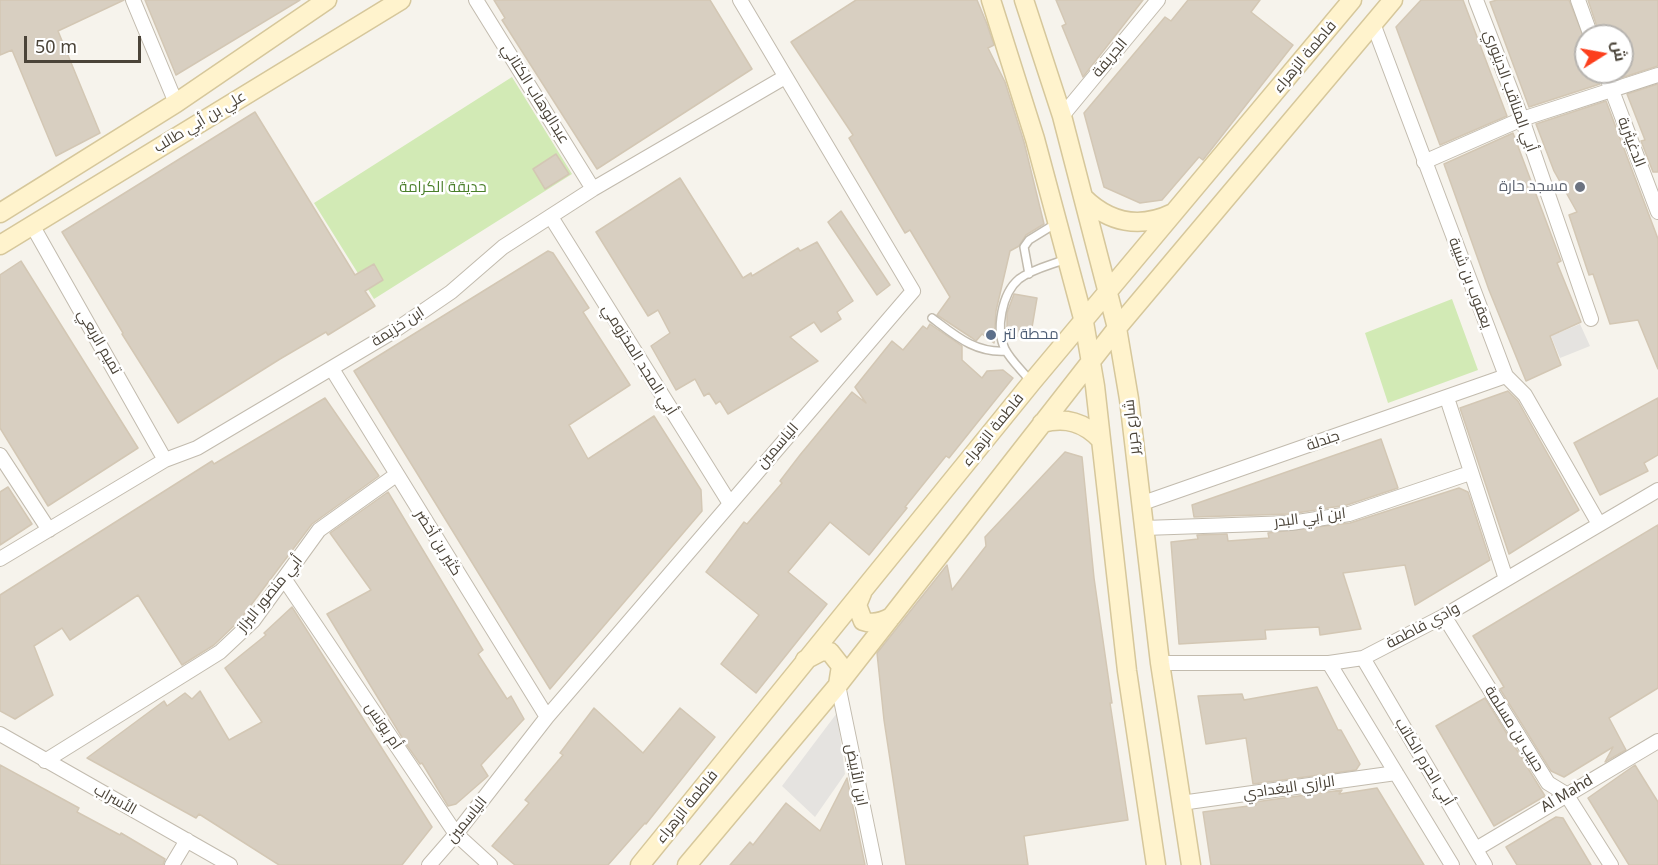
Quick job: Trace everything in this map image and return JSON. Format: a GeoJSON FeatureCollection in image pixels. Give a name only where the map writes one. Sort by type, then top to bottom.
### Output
{"type":"FeatureCollection","features":[{"type":"Feature","properties":{"kind":"main road","name":"علي بن أبي طالب"},"geometry":{"type":"LineString","coordinates":[[0,213],[176,103],[327,0]]}},
{"type":"Feature","properties":{"kind":"main road","name":"علي بن أبي طالب"},"geometry":{"type":"LineString","coordinates":[[0,245],[401,0]]}},
{"type":"Feature","properties":{"kind":"main road"},"geometry":{"type":"LineString","coordinates":[[990,0],[1026,108],[1070,265],[1091,360],[1086,380]]}},
{"type":"Feature","properties":{"kind":"main road","name":"شارع جرير"},"geometry":{"type":"LineString","coordinates":[[1024,0],[1062,116],[1110,293],[1117,328],[1127,387],[1160,663],[1191,865]]}},
{"type":"Feature","properties":{"kind":"main road","name":"فاطمة الزهراء"},"geometry":{"type":"LineString","coordinates":[[640,865],[1032,382],[1110,293],[1352,0]]}},
{"type":"Feature","properties":{"kind":"main road"},"geometry":{"type":"LineString","coordinates":[[1091,360],[1145,293],[1374,26],[1393,0]]}},
{"type":"Feature","properties":{"kind":"main road"},"geometry":{"type":"LineString","coordinates":[[1083,197],[1105,215],[1119,220],[1148,222],[1175,212]]}},
{"type":"Feature","properties":{"kind":"main road"},"geometry":{"type":"LineString","coordinates":[[1070,265],[1080,285],[1094,290],[1103,267]]}},
{"type":"Feature","properties":{"kind":"main road"},"geometry":{"type":"LineString","coordinates":[[1125,273],[1121,284],[1125,298],[1145,293]]}},
{"type":"Feature","properties":{"kind":"main road"},"geometry":{"type":"LineString","coordinates":[[1058,353],[1072,347],[1082,348],[1086,380],[1101,440],[1127,671],[1156,865]]}},
{"type":"Feature","properties":{"kind":"main road"},"geometry":{"type":"LineString","coordinates":[[687,865],[838,685],[1042,423],[1086,380],[1111,360],[1122,369],[1127,387]]}},
{"type":"Feature","properties":{"kind":"main road"},"geometry":{"type":"LineString","coordinates":[[1042,423],[1053,420],[1074,422],[1093,432],[1101,440]]}},
{"type":"Feature","properties":{"kind":"main road"},"geometry":{"type":"LineString","coordinates":[[864,588],[857,605],[863,621],[882,622],[891,617]]}},
{"type":"Feature","properties":{"kind":"main road"},"geometry":{"type":"LineString","coordinates":[[805,660],[822,651],[830,652],[841,666],[838,685]]}},
{"type":"Feature","properties":{"kind":"street"},"geometry":{"type":"LineString","coordinates":[[133,0],[176,103]]}},
{"type":"Feature","properties":{"kind":"street","name":"عبدالوهاب الكتاني"},"geometry":{"type":"LineString","coordinates":[[476,0],[593,189]]}},
{"type":"Feature","properties":{"kind":"street","name":"الياسمين"},"geometry":{"type":"LineString","coordinates":[[429,865],[547,717],[729,502],[913,291],[740,0]]}},
{"type":"Feature","properties":{"kind":"street","name":"الجريفة"},"geometry":{"type":"LineString","coordinates":[[1062,116],[1158,0]]}},
{"type":"Feature","properties":{"kind":"street","name":"أبي المناقب الدينوري"},"geometry":{"type":"LineString","coordinates":[[1476,0],[1522,119],[1590,319]]}},
{"type":"Feature","properties":{"kind":"street"},"geometry":{"type":"LineString","coordinates":[[1578,0],[1587,24]]}},
{"type":"Feature","properties":{"kind":"street","name":"يعقوب بن شيبة"},"geometry":{"type":"LineString","coordinates":[[1374,26],[1506,376],[1525,394],[1599,524]]}},
{"type":"Feature","properties":{"kind":"street"},"geometry":{"type":"LineString","coordinates":[[1424,162],[1522,119],[1612,92],[1658,75]]}},
{"type":"Feature","properties":{"kind":"street","name":"ابن خزيمة"},"geometry":{"type":"LineString","coordinates":[[0,559],[165,460],[197,448],[332,369],[451,292],[503,247],[593,189],[785,77]]}},
{"type":"Feature","properties":{"kind":"street","name":"الدغيثرية"},"geometry":{"type":"LineString","coordinates":[[1609,84],[1658,212]]}},
{"type":"Feature","properties":{"kind":"street","name":"أبي المجد المخزومي"},"geometry":{"type":"LineString","coordinates":[[551,217],[729,502]]}},
{"type":"Feature","properties":{"kind":"street","name":"تميم الربعي"},"geometry":{"type":"LineString","coordinates":[[32,225],[165,460]]}},
{"type":"Feature","properties":{"kind":"street","name":"كثير بن أخضر"},"geometry":{"type":"LineString","coordinates":[[332,369],[547,717]]}},
{"type":"Feature","properties":{"kind":"street","name":"جندلة"},"geometry":{"type":"LineString","coordinates":[[1140,504],[1506,376]]}},
{"type":"Feature","properties":{"kind":"street"},"geometry":{"type":"LineString","coordinates":[[1447,398],[1506,579]]}},
{"type":"Feature","properties":{"kind":"street"},"geometry":{"type":"LineString","coordinates":[[0,455],[49,530]]}},
{"type":"Feature","properties":{"kind":"street","name":"ابن أبي البدر"},"geometry":{"type":"LineString","coordinates":[[1144,528],[1291,523],[1349,514],[1470,473]]}},
{"type":"Feature","properties":{"kind":"street","name":"أبي منصور البزاز"},"geometry":{"type":"LineString","coordinates":[[45,761],[220,652],[253,621],[285,580],[319,530],[396,475]]}},
{"type":"Feature","properties":{"kind":"street","name":"وادي فاطمة"},"geometry":{"type":"LineString","coordinates":[[1160,663],[1329,663],[1363,658],[1444,616],[1658,490]]}},
{"type":"Feature","properties":{"kind":"street","name":"أم يونس"},"geometry":{"type":"LineString","coordinates":[[285,580],[456,834],[490,865]]}},
{"type":"Feature","properties":{"kind":"street","name":"حبيب بن مسلمة"},"geometry":{"type":"LineString","coordinates":[[1444,616],[1548,783],[1566,794],[1611,865]]}},
{"type":"Feature","properties":{"kind":"street","name":"أبي الحرم الكاتب"},"geometry":{"type":"LineString","coordinates":[[1363,658],[1485,865]]}},
{"type":"Feature","properties":{"kind":"street","name":"أبي الحرم الكاتب"},"geometry":{"type":"LineString","coordinates":[[1329,663],[1452,865]]}},
{"type":"Feature","properties":{"kind":"street","name":"ابن الأبيض"},"geometry":{"type":"LineString","coordinates":[[838,685],[874,865]]}},
{"type":"Feature","properties":{"kind":"street","name":"الأسراب"},"geometry":{"type":"LineString","coordinates":[[0,734],[230,865]]}},
{"type":"Feature","properties":{"kind":"street","name":"Al Mahd"},"geometry":{"type":"LineString","coordinates":[[1476,849],[1658,741]]}},
{"type":"Feature","properties":{"kind":"street","name":"الرازي البغدادي"},"geometry":{"type":"LineString","coordinates":[[1181,803],[1396,773]]}},
{"type":"Feature","properties":{"kind":"street"},"geometry":{"type":"LineString","coordinates":[[172,865],[187,840]]}},
{"type":"Feature","properties":{"kind":"lane"},"geometry":{"type":"LineString","coordinates":[[1029,274],[1024,255],[1026,243],[1058,222]]}},
{"type":"Feature","properties":{"kind":"lane"},"geometry":{"type":"LineString","coordinates":[[1032,382],[1006,351],[1000,329],[1004,306],[1015,283],[1029,274],[1070,265]]}},
{"type":"Feature","properties":{"kind":"lane"},"geometry":{"type":"LineString","coordinates":[[932,318],[977,348],[1006,351]]}},
{"type":"Feature","properties":{"kind":"green space","name":"حديقة الكرامة"},"geometry":{"type":"Polygon","coordinates":[[[512,77],[572,174],[374,299],[314,203],[512,77]]]}},
{"type":"Feature","properties":{"kind":"green space"},"geometry":{"type":"Polygon","coordinates":[[[1452,299],[1478,370],[1388,403],[1365,333],[1452,299]]]}},
{"type":"Feature","properties":{"kind":"shaded area"},"geometry":{"type":"Polygon","coordinates":[[[1580,324],[1590,346],[1560,358],[1551,336],[1580,324]]]}},
{"type":"Feature","properties":{"kind":"shaded area"},"geometry":{"type":"Polygon","coordinates":[[[837,713],[845,774],[815,817],[782,786],[837,713]]]}},
{"type":"Feature","properties":{"kind":"building"},"geometry":{"type":"Polygon","coordinates":[[[0,0],[124,0],[58,31],[100,133],[56,156],[12,50],[0,55],[0,0]]]}},
{"type":"Feature","properties":{"kind":"building"},"geometry":{"type":"Polygon","coordinates":[[[145,0],[300,0],[176,75],[145,0]]]}},
{"type":"Feature","properties":{"kind":"building"},"geometry":{"type":"Polygon","coordinates":[[[494,0],[710,0],[752,69],[597,169],[502,20],[505,18],[494,0]]]}},
{"type":"Feature","properties":{"kind":"building"},"geometry":{"type":"Polygon","coordinates":[[[856,0],[977,0],[987,24],[994,45],[988,48],[1005,82],[1024,142],[1044,224],[1026,235],[1019,246],[1010,251],[996,311],[994,343],[982,334],[976,341],[937,315],[950,297],[910,230],[905,233],[849,138],[853,135],[791,42],[856,0]]]}},
{"type":"Feature","properties":{"kind":"building"},"geometry":{"type":"Polygon","coordinates":[[[1056,0],[1143,0],[1083,77],[1062,26],[1066,24],[1056,0]]]}},
{"type":"Feature","properties":{"kind":"building"},"geometry":{"type":"Polygon","coordinates":[[[1188,0],[1260,0],[1251,12],[1293,45],[1203,160],[1199,157],[1162,200],[1140,203],[1104,187],[1084,113],[1165,17],[1171,21],[1188,0]]]}},
{"type":"Feature","properties":{"kind":"building"},"geometry":{"type":"Polygon","coordinates":[[[1421,0],[1463,0],[1507,116],[1440,145],[1396,27],[1421,0]]]}},
{"type":"Feature","properties":{"kind":"building"},"geometry":{"type":"Polygon","coordinates":[[[1497,0],[1569,0],[1578,24],[1574,24],[1574,84],[1600,84],[1529,107],[1490,2],[1497,0]]]}},
{"type":"Feature","properties":{"kind":"building"},"geometry":{"type":"Polygon","coordinates":[[[1588,0],[1658,0],[1658,66],[1634,74],[1634,24],[1596,24],[1588,0]]]}},
{"type":"Feature","properties":{"kind":"building"},"geometry":{"type":"Polygon","coordinates":[[[1658,84],[1658,172],[1653,172],[1641,141],[1645,140],[1627,94],[1658,84]]]}},
{"type":"Feature","properties":{"kind":"building"},"geometry":{"type":"Polygon","coordinates":[[[1606,101],[1658,239],[1658,369],[1638,320],[1610,324],[1593,274],[1589,275],[1569,215],[1577,212],[1554,171],[1536,124],[1606,101]]]}},
{"type":"Feature","properties":{"kind":"building"},"geometry":{"type":"Polygon","coordinates":[[[255,112],[355,275],[374,264],[383,280],[365,291],[375,306],[328,335],[326,332],[280,359],[178,423],[62,232],[255,112]]]}},
{"type":"Feature","properties":{"kind":"building"},"geometry":{"type":"Polygon","coordinates":[[[1513,133],[1561,261],[1557,263],[1581,322],[1550,336],[1561,365],[1526,381],[1489,290],[1444,164],[1513,133]]]}},
{"type":"Feature","properties":{"kind":"building"},"geometry":{"type":"Polygon","coordinates":[[[556,154],[569,174],[545,189],[533,169],[556,154]]]}},
{"type":"Feature","properties":{"kind":"building"},"geometry":{"type":"Polygon","coordinates":[[[680,178],[743,278],[751,273],[752,276],[798,248],[800,251],[817,242],[853,301],[837,312],[841,319],[821,332],[814,322],[790,337],[818,361],[728,414],[720,401],[716,404],[709,393],[704,396],[695,379],[676,390],[651,346],[670,333],[658,310],[648,316],[596,232],[680,178]]]}},
{"type":"Feature","properties":{"kind":"building"},"geometry":{"type":"Polygon","coordinates":[[[841,211],[890,285],[877,295],[828,222],[841,211]]]}},
{"type":"Feature","properties":{"kind":"building"},"geometry":{"type":"Polygon","coordinates":[[[548,251],[553,253],[589,308],[583,312],[630,385],[569,425],[588,459],[654,416],[701,490],[702,511],[550,689],[354,371],[548,251]]]}},
{"type":"Feature","properties":{"kind":"building"},"geometry":{"type":"Polygon","coordinates":[[[21,261],[138,448],[48,506],[0,428],[0,275],[21,261]]]}},
{"type":"Feature","properties":{"kind":"building"},"geometry":{"type":"Polygon","coordinates":[[[1014,294],[1037,298],[1030,339],[1007,334],[1007,313],[1014,294]]]}},
{"type":"Feature","properties":{"kind":"building"},"geometry":{"type":"Polygon","coordinates":[[[930,324],[962,346],[962,360],[982,378],[987,371],[1003,370],[1013,378],[949,458],[946,456],[869,555],[830,522],[788,572],[827,604],[756,693],[721,664],[759,615],[706,572],[744,522],[747,524],[782,483],[780,481],[800,455],[852,392],[866,403],[855,387],[892,341],[903,350],[923,326],[927,329],[930,324]]]}},
{"type":"Feature","properties":{"kind":"building"},"geometry":{"type":"Polygon","coordinates":[[[1508,391],[1518,401],[1579,510],[1509,554],[1460,408],[1508,391]]]}},
{"type":"Feature","properties":{"kind":"building"},"geometry":{"type":"Polygon","coordinates":[[[325,398],[379,476],[312,524],[239,621],[214,645],[182,665],[138,595],[70,640],[62,628],[34,646],[53,695],[15,719],[0,711],[0,595],[212,461],[214,464],[325,398]]]}},
{"type":"Feature","properties":{"kind":"building"},"geometry":{"type":"Polygon","coordinates":[[[1658,398],[1658,455],[1644,463],[1648,471],[1600,495],[1574,443],[1658,398]]]}},
{"type":"Feature","properties":{"kind":"building"},"geometry":{"type":"Polygon","coordinates":[[[1381,439],[1398,488],[1347,505],[1290,514],[1194,517],[1192,505],[1381,439]]]}},
{"type":"Feature","properties":{"kind":"building"},"geometry":{"type":"Polygon","coordinates":[[[1065,452],[1082,457],[1094,578],[1128,820],[1024,836],[1028,865],[906,865],[884,720],[877,653],[947,565],[952,590],[986,546],[985,537],[1065,452]]]}},
{"type":"Feature","properties":{"kind":"building"},"geometry":{"type":"Polygon","coordinates":[[[8,487],[32,524],[0,545],[0,492],[8,487]]]}},
{"type":"Feature","properties":{"kind":"building"},"geometry":{"type":"Polygon","coordinates":[[[1459,488],[1468,492],[1490,560],[1415,605],[1405,565],[1343,573],[1361,629],[1320,635],[1319,627],[1265,630],[1266,639],[1179,644],[1171,542],[1198,539],[1197,535],[1227,534],[1228,541],[1269,538],[1268,533],[1350,523],[1459,488]]]}},
{"type":"Feature","properties":{"kind":"building"},"geometry":{"type":"Polygon","coordinates":[[[388,492],[483,650],[478,654],[507,699],[511,696],[524,719],[481,765],[488,776],[456,804],[448,806],[422,763],[420,764],[406,744],[327,614],[371,590],[330,533],[388,492]]]}},
{"type":"Feature","properties":{"kind":"building"},"geometry":{"type":"Polygon","coordinates":[[[1658,525],[1658,688],[1609,718],[1626,750],[1605,762],[1613,747],[1564,777],[1551,771],[1500,689],[1504,687],[1473,636],[1658,525]]]}},
{"type":"Feature","properties":{"kind":"building"},"geometry":{"type":"Polygon","coordinates":[[[292,607],[432,827],[402,865],[279,865],[199,814],[196,818],[87,758],[164,701],[167,706],[185,693],[192,699],[200,691],[229,740],[262,722],[225,668],[266,635],[264,633],[292,607]]]}},
{"type":"Feature","properties":{"kind":"building"},"geometry":{"type":"Polygon","coordinates":[[[1317,687],[1338,730],[1341,730],[1360,764],[1356,770],[1253,784],[1246,738],[1206,744],[1198,696],[1242,694],[1244,700],[1317,687]]]}},
{"type":"Feature","properties":{"kind":"building"},"geometry":{"type":"Polygon","coordinates":[[[1485,698],[1545,796],[1494,826],[1436,726],[1485,698]]]}},
{"type":"Feature","properties":{"kind":"building"},"geometry":{"type":"Polygon","coordinates":[[[594,708],[643,753],[680,708],[715,737],[646,824],[608,865],[515,865],[492,846],[529,803],[525,800],[563,755],[560,753],[594,708]]]}},
{"type":"Feature","properties":{"kind":"building"},"geometry":{"type":"Polygon","coordinates":[[[0,765],[79,808],[77,812],[120,835],[121,833],[165,859],[163,865],[0,865],[0,765]]]}},
{"type":"Feature","properties":{"kind":"building"},"geometry":{"type":"Polygon","coordinates":[[[1635,765],[1658,802],[1658,865],[1629,865],[1588,798],[1635,765]]]}},
{"type":"Feature","properties":{"kind":"building"},"geometry":{"type":"Polygon","coordinates":[[[847,778],[865,865],[730,865],[750,842],[753,845],[786,803],[820,831],[847,778]]]}},
{"type":"Feature","properties":{"kind":"building"},"geometry":{"type":"Polygon","coordinates":[[[1377,788],[1424,865],[1211,865],[1203,812],[1342,790],[1339,794],[1377,788]]]}},
{"type":"Feature","properties":{"kind":"building"},"geometry":{"type":"Polygon","coordinates":[[[1556,817],[1563,818],[1591,865],[1517,865],[1506,847],[1556,817]]]}},
{"type":"Feature","properties":{"kind":"place","name":"مسجد حارة"},"geometry":{"type":"Point","coordinates":[1580,187]}},
{"type":"Feature","properties":{"kind":"place","name":"محطة لتر"},"geometry":{"type":"Point","coordinates":[991,335]}}]}
